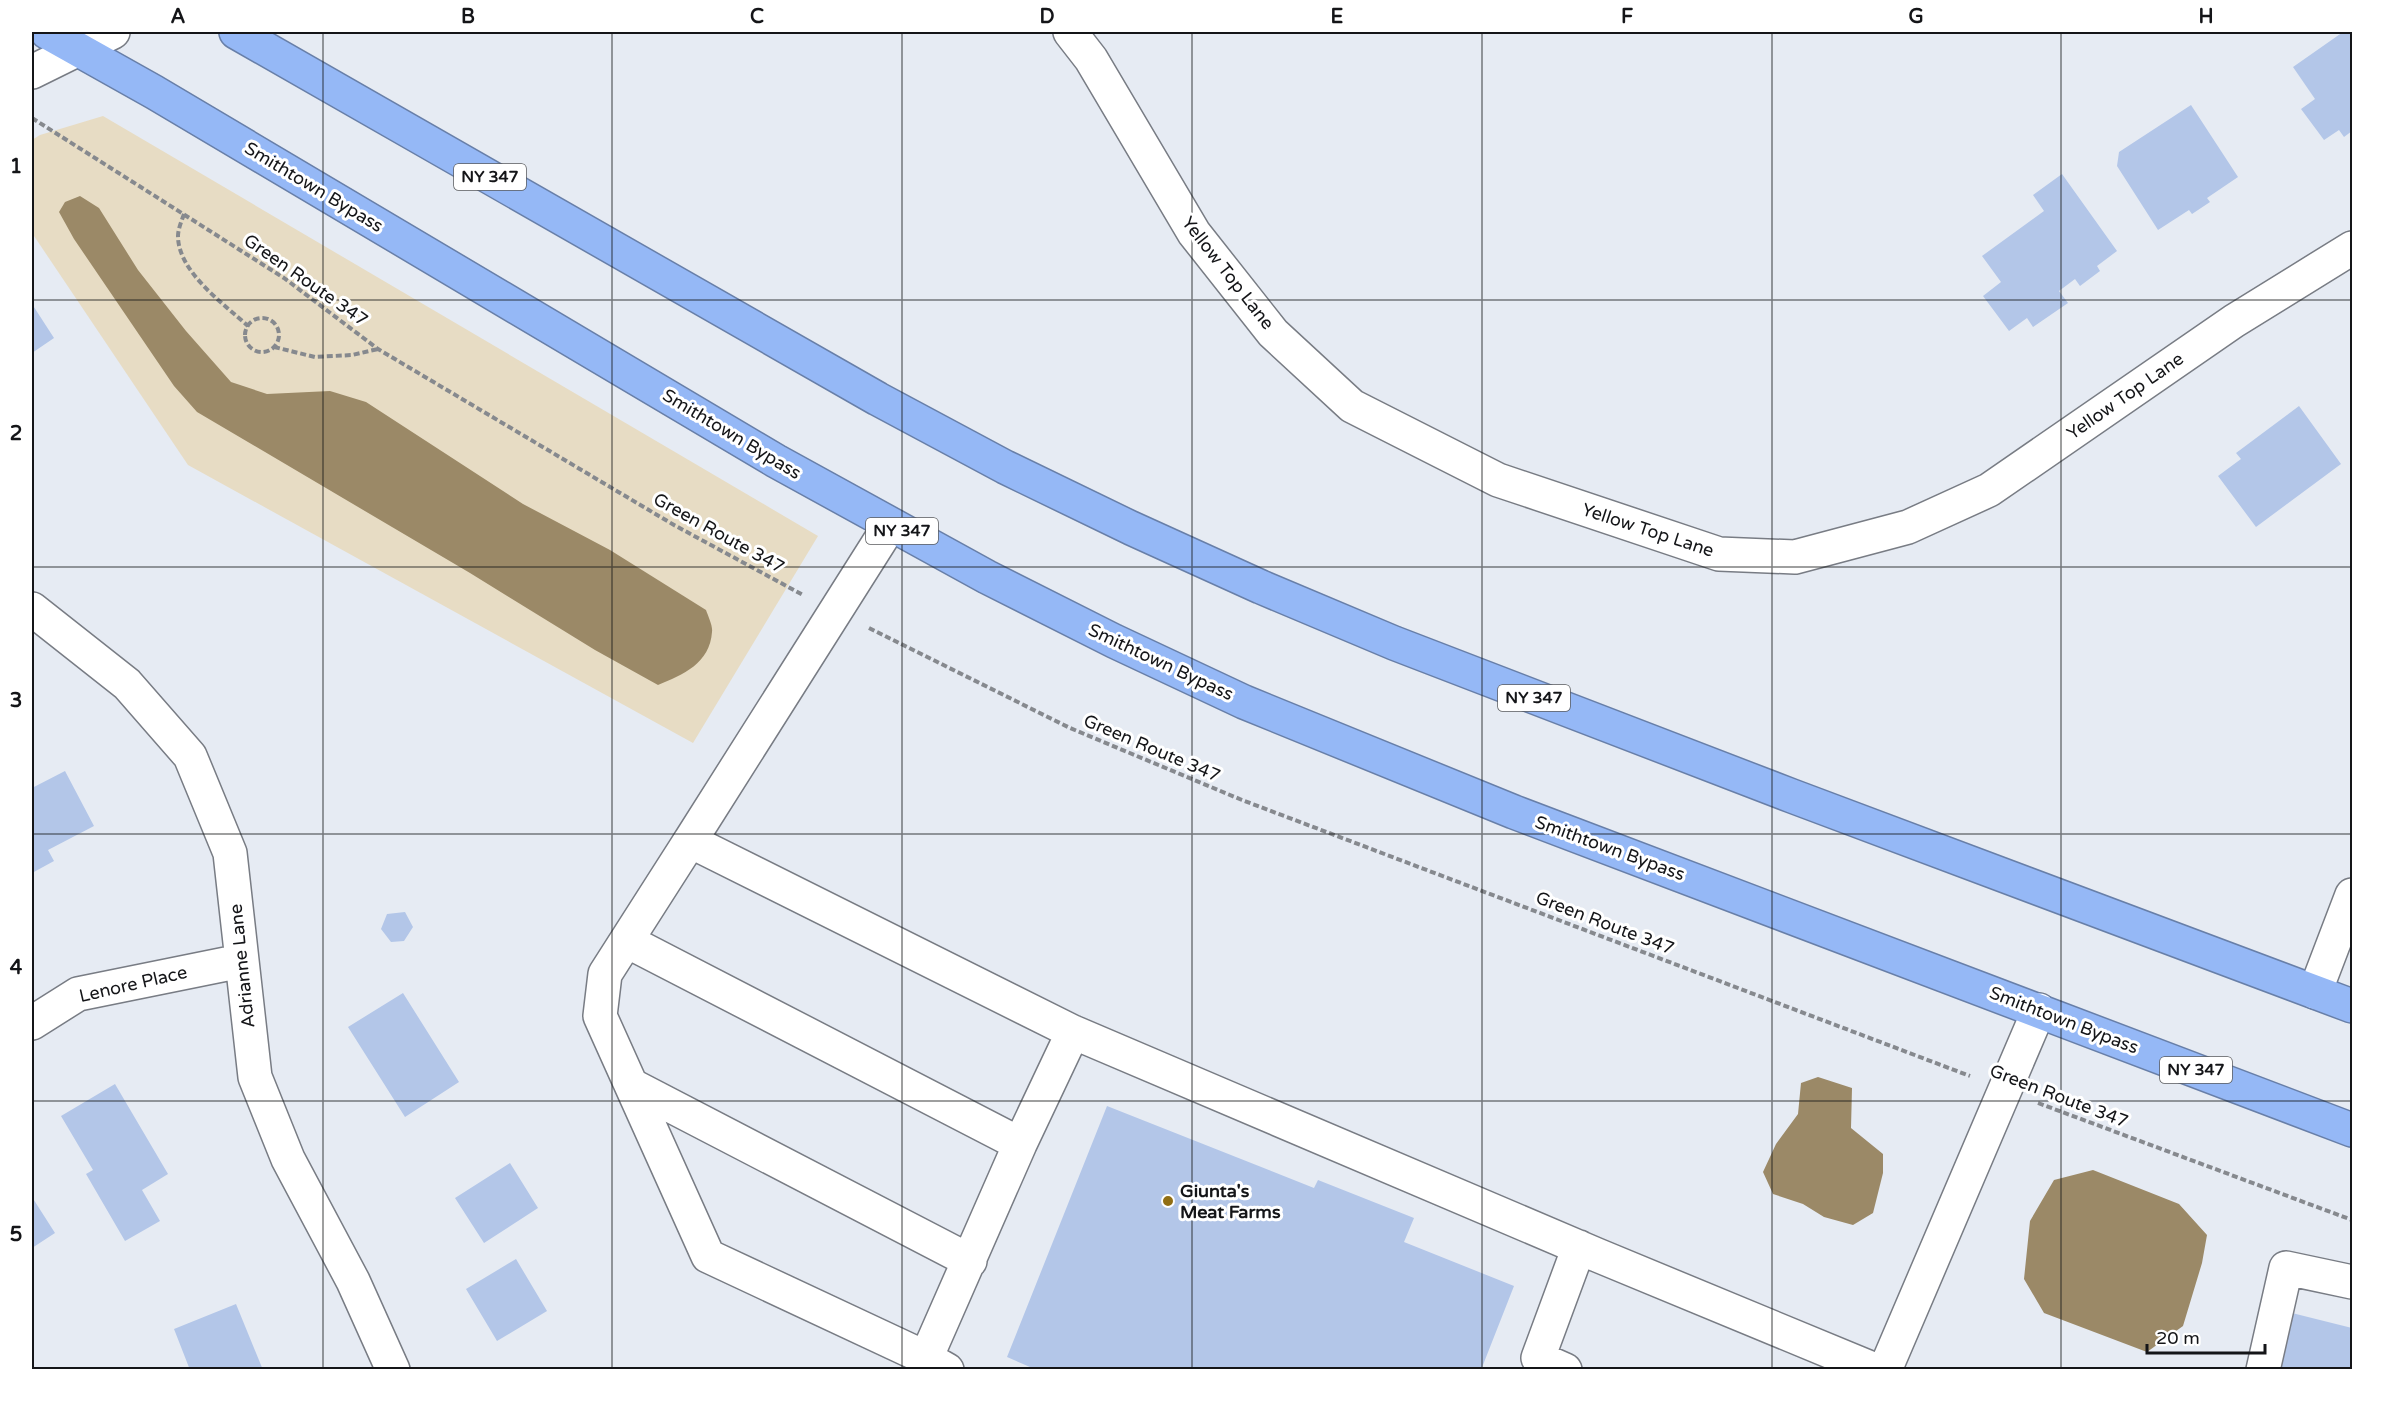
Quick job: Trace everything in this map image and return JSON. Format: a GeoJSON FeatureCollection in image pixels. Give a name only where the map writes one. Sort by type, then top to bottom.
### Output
{"type":"FeatureCollection","features":[{"type":"Feature","properties":{"kind":"highway","name":"Smithtown Bypass"},"geometry":{"type":"LineString","coordinates":[[47,32],[154,92],[776,461],[890,525],[1114,641],[1255,706],[1514,813],[2352,1130]]}},
{"type":"Feature","properties":{"kind":"highway","name":"NY 347"},"geometry":{"type":"LineString","coordinates":[[236,32],[878,399],[1005,467],[1131,528],[1394,643],[1771,788],[2352,1006]]}},
{"type":"Feature","properties":{"kind":"street"},"geometry":{"type":"LineString","coordinates":[[32,72],[113,32]]}},
{"type":"Feature","properties":{"kind":"street","name":"Yellow Top Lane"},"geometry":{"type":"LineString","coordinates":[[1075,33],[1194,233],[1273,333],[1352,406],[1498,480],[1719,554],[1795,556],[1908,527],[1989,490],[2234,321],[2352,249]]}},
{"type":"Feature","properties":{"kind":"street"},"geometry":{"type":"LineString","coordinates":[[890,525],[605,974],[600,1016],[708,1256],[936,1364],[970,1261],[1020,1144],[1073,1032]]}},
{"type":"Feature","properties":{"kind":"street","name":"Adrianne Lane"},"geometry":{"type":"LineString","coordinates":[[32,609],[127,684],[190,756],[230,853],[255,1077],[288,1159],[353,1281],[393,1370]]}},
{"type":"Feature","properties":{"kind":"street"},"geometry":{"type":"LineString","coordinates":[[690,841],[1073,1032],[1875,1370]]}},
{"type":"Feature","properties":{"kind":"street"},"geometry":{"type":"LineString","coordinates":[[2315,992],[2352,895]]}},
{"type":"Feature","properties":{"kind":"street"},"geometry":{"type":"LineString","coordinates":[[627,941],[1020,1144]]}},
{"type":"Feature","properties":{"kind":"street","name":"Lenore Place"},"geometry":{"type":"LineString","coordinates":[[32,1023],[78,994],[241,961]]}},
{"type":"Feature","properties":{"kind":"street"},"geometry":{"type":"LineString","coordinates":[[1885,1370],[2039,1010]]}},
{"type":"Feature","properties":{"kind":"street"},"geometry":{"type":"LineString","coordinates":[[631,1085],[970,1261]]}},
{"type":"Feature","properties":{"kind":"street"},"geometry":{"type":"LineString","coordinates":[[1565,1370],[1538,1358],[1579,1247]]}},
{"type":"Feature","properties":{"kind":"street"},"geometry":{"type":"LineString","coordinates":[[2263,1370],[2286,1268],[2352,1282]]}},
{"type":"Feature","properties":{"kind":"path","name":"Green Route 347"},"geometry":{"type":"LineString","coordinates":[[32,118],[284,278],[378,349],[674,525],[835,611],[1070,728],[1242,800],[2005,1091],[2352,1220]]}},
{"type":"Feature","properties":{"kind":"path"},"geometry":{"type":"LineString","coordinates":[[184,214],[178,236],[184,259],[206,289],[248,326]]}},
{"type":"Feature","properties":{"kind":"path"},"geometry":{"type":"LineString","coordinates":[[262,319],[272,322],[279,331],[278,342],[274,347],[264,352],[253,350],[245,336],[248,326],[262,319]]}},
{"type":"Feature","properties":{"kind":"path"},"geometry":{"type":"LineString","coordinates":[[274,347],[315,357],[352,355],[378,349]]}},
{"type":"Feature","properties":{"kind":"shaded area"},"geometry":{"type":"Polygon","coordinates":[[[103,116],[818,536],[693,743],[188,465],[32,233],[32,140],[40,135],[103,116]]]}},
{"type":"Feature","properties":{"kind":"shaded area"},"geometry":{"type":"Polygon","coordinates":[[[80,196],[99,208],[138,270],[186,331],[231,382],[267,394],[330,391],[366,402],[523,504],[610,550],[706,610],[712,632],[710,643],[701,660],[686,672],[658,685],[595,650],[470,573],[197,412],[174,386],[74,239],[59,212],[65,202],[80,196]]]}},
{"type":"Feature","properties":{"kind":"shaded area"},"geometry":{"type":"Polygon","coordinates":[[[1818,1077],[1852,1088],[1851,1128],[1883,1154],[1883,1173],[1873,1213],[1853,1225],[1824,1217],[1803,1204],[1773,1194],[1763,1172],[1776,1144],[1798,1114],[1801,1083],[1818,1077]]]}},
{"type":"Feature","properties":{"kind":"shaded area"},"geometry":{"type":"Polygon","coordinates":[[[2093,1170],[2179,1204],[2207,1235],[2202,1263],[2183,1326],[2147,1352],[2044,1313],[2024,1279],[2030,1221],[2054,1180],[2093,1170]]]}},
{"type":"Feature","properties":{"kind":"building"},"geometry":{"type":"Polygon","coordinates":[[[2343,32],[2352,32],[2352,131],[2344,137],[2339,130],[2324,140],[2301,109],[2315,99],[2293,67],[2343,32]]]}},
{"type":"Feature","properties":{"kind":"building"},"geometry":{"type":"Polygon","coordinates":[[[2191,105],[2238,177],[2207,198],[2210,202],[2192,214],[2189,210],[2158,230],[2117,166],[2119,152],[2191,105]]]}},
{"type":"Feature","properties":{"kind":"building"},"geometry":{"type":"Polygon","coordinates":[[[2062,174],[2117,251],[2097,266],[2100,271],[2080,286],[2075,279],[2059,291],[2068,303],[2033,327],[2027,318],[2009,331],[1983,296],[2001,282],[1982,256],[2044,211],[2033,195],[2062,174]]]}},
{"type":"Feature","properties":{"kind":"building"},"geometry":{"type":"Polygon","coordinates":[[[32,304],[54,338],[32,353],[32,304]]]}},
{"type":"Feature","properties":{"kind":"building"},"geometry":{"type":"Polygon","coordinates":[[[2299,406],[2341,464],[2256,527],[2218,476],[2241,459],[2236,453],[2299,406]]]}},
{"type":"Feature","properties":{"kind":"building"},"geometry":{"type":"Polygon","coordinates":[[[65,771],[94,826],[48,850],[54,861],[32,873],[32,788],[65,771]]]}},
{"type":"Feature","properties":{"kind":"building"},"geometry":{"type":"Polygon","coordinates":[[[405,912],[413,927],[404,941],[391,942],[381,929],[387,914],[405,912]]]}},
{"type":"Feature","properties":{"kind":"building"},"geometry":{"type":"Polygon","coordinates":[[[403,993],[459,1082],[405,1117],[348,1027],[403,993]]]}},
{"type":"Feature","properties":{"kind":"building"},"geometry":{"type":"Polygon","coordinates":[[[115,1084],[168,1174],[142,1190],[160,1221],[125,1241],[86,1174],[93,1170],[61,1116],[115,1084]]]}},
{"type":"Feature","properties":{"kind":"building"},"geometry":{"type":"Polygon","coordinates":[[[1107,1106],[1314,1188],[1318,1180],[1414,1218],[1404,1242],[1514,1286],[1481,1370],[1037,1370],[1007,1357],[1107,1106]]]}},
{"type":"Feature","properties":{"kind":"building"},"geometry":{"type":"Polygon","coordinates":[[[510,1163],[538,1208],[484,1243],[455,1198],[510,1163]]]}},
{"type":"Feature","properties":{"kind":"building"},"geometry":{"type":"Polygon","coordinates":[[[32,1197],[55,1233],[32,1248],[32,1197]]]}},
{"type":"Feature","properties":{"kind":"building"},"geometry":{"type":"Polygon","coordinates":[[[516,1259],[547,1311],[497,1341],[466,1289],[516,1259]]]}},
{"type":"Feature","properties":{"kind":"building"},"geometry":{"type":"Polygon","coordinates":[[[236,1304],[263,1370],[210,1370],[209,1368],[190,1370],[174,1329],[236,1304]]]}},
{"type":"Feature","properties":{"kind":"building"},"geometry":{"type":"Polygon","coordinates":[[[2284,1311],[2352,1328],[2352,1370],[2270,1370],[2284,1311]]]}},
{"type":"Feature","properties":{"kind":"place","name":"Giunta's Meat Farms"},"geometry":{"type":"Point","coordinates":[1168,1201]}}]}
